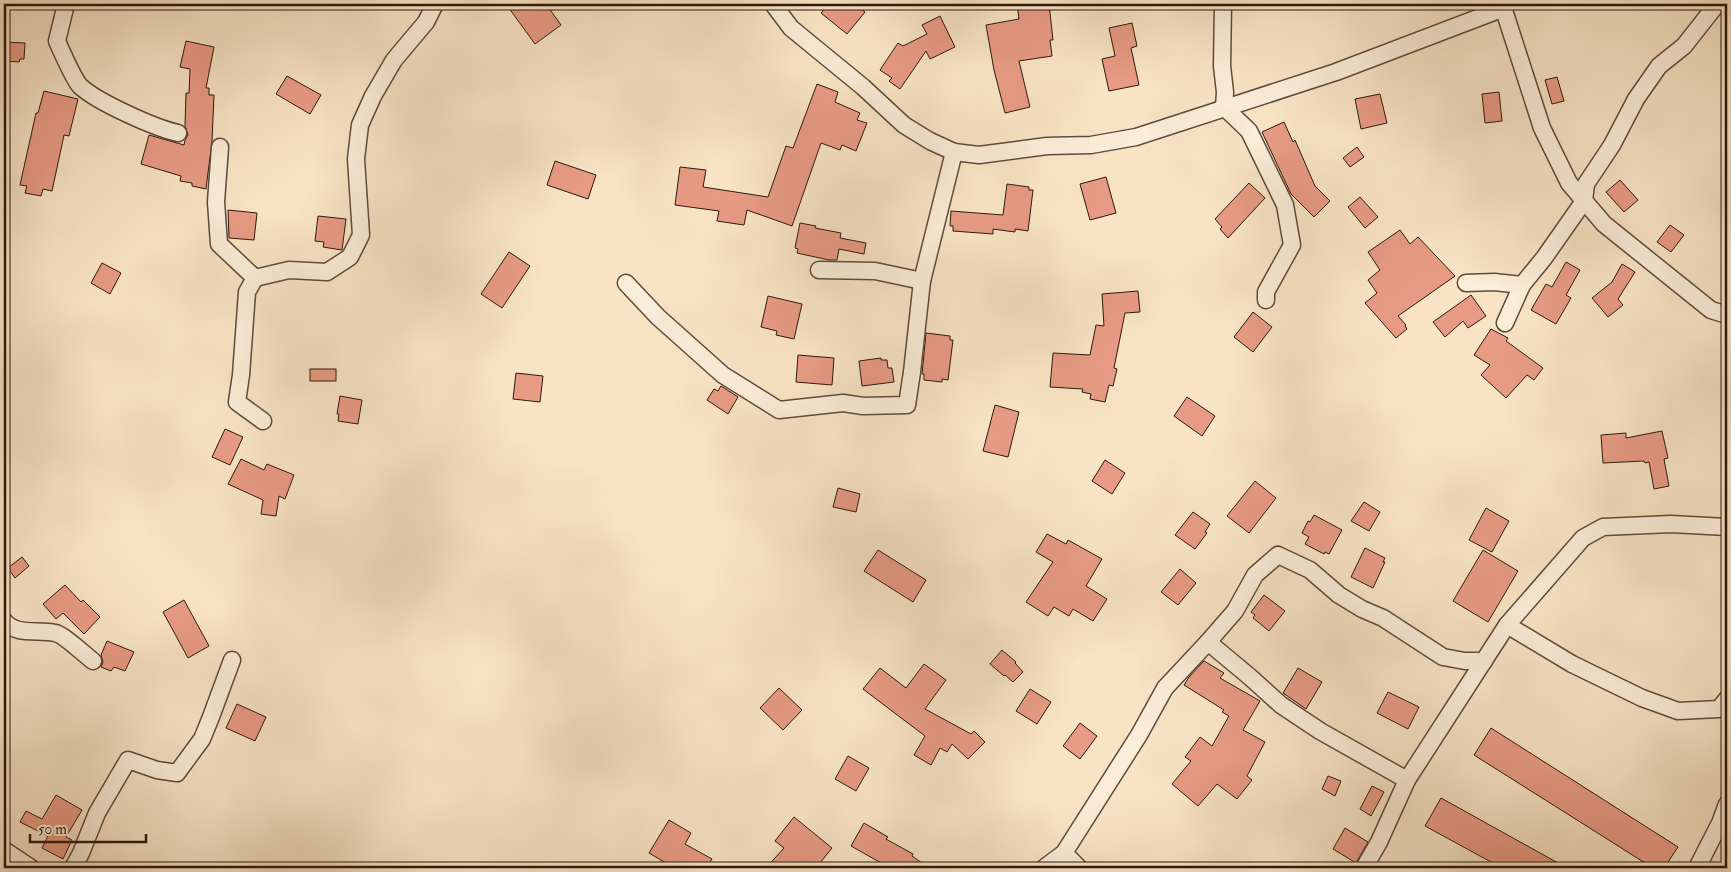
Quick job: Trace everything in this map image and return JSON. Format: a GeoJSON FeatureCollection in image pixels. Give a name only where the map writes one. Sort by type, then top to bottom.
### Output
{"type":"FeatureCollection","features":[{"type":"Feature","properties":{"kind":"street"},"geometry":{"type":"LineString","coordinates":[[66,4],[57,41],[80,85],[111,106],[149,122],[158,128],[178,133]]}},
{"type":"Feature","properties":{"kind":"street"},"geometry":{"type":"LineString","coordinates":[[263,421],[237,402],[241,375],[247,292],[255,278],[289,270],[326,272],[350,257],[362,235],[356,159],[360,125],[373,96],[394,60],[426,22],[435,4]]}},
{"type":"Feature","properties":{"kind":"street"},"geometry":{"type":"LineString","coordinates":[[773,4],[791,28],[863,87],[904,124],[930,141],[954,152],[979,156],[1047,146],[1091,145],[1136,137],[1336,72],[1503,6],[1542,128],[1569,184],[1604,224],[1711,310],[1727,315]]}},
{"type":"Feature","properties":{"kind":"street"},"geometry":{"type":"LineString","coordinates":[[1222,4],[1224,108]]}},
{"type":"Feature","properties":{"kind":"street"},"geometry":{"type":"LineString","coordinates":[[1505,322],[1522,286],[1584,201],[1586,184],[1612,145],[1636,98],[1660,66],[1684,46],[1717,4]]}},
{"type":"Feature","properties":{"kind":"street"},"geometry":{"type":"LineString","coordinates":[[1224,108],[1249,130],[1285,205],[1292,245],[1266,292],[1266,300]]}},
{"type":"Feature","properties":{"kind":"street"},"geometry":{"type":"LineString","coordinates":[[220,147],[216,202],[219,244],[255,278]]}},
{"type":"Feature","properties":{"kind":"street"},"geometry":{"type":"LineString","coordinates":[[626,283],[658,317],[723,375],[779,410],[843,403],[863,406],[907,404],[922,281],[954,152]]}},
{"type":"Feature","properties":{"kind":"street"},"geometry":{"type":"LineString","coordinates":[[819,270],[875,271],[922,281]]}},
{"type":"Feature","properties":{"kind":"street"},"geometry":{"type":"LineString","coordinates":[[1466,283],[1494,282],[1522,286]]}},
{"type":"Feature","properties":{"kind":"street"},"geometry":{"type":"LineString","coordinates":[[1364,868],[1379,842],[1407,780],[1507,625],[1583,538],[1603,527],[1672,524],[1727,527]]}},
{"type":"Feature","properties":{"kind":"street"},"geometry":{"type":"LineString","coordinates":[[1044,868],[1064,853],[1139,735],[1165,688],[1235,611],[1255,575],[1278,555],[1310,570],[1339,596],[1383,618],[1443,657],[1465,661],[1484,660]]}},
{"type":"Feature","properties":{"kind":"street"},"geometry":{"type":"LineString","coordinates":[[4,621],[9,627],[29,632],[57,633],[93,661]]}},
{"type":"Feature","properties":{"kind":"street"},"geometry":{"type":"LineString","coordinates":[[1507,625],[1572,664],[1642,698],[1678,710],[1719,709],[1727,699]]}},
{"type":"Feature","properties":{"kind":"street"},"geometry":{"type":"LineString","coordinates":[[1208,642],[1288,710],[1320,731],[1407,780]]}},
{"type":"Feature","properties":{"kind":"street"},"geometry":{"type":"LineString","coordinates":[[73,868],[97,813],[128,760],[157,770],[177,773],[202,739],[232,660]]}},
{"type":"Feature","properties":{"kind":"street"},"geometry":{"type":"LineString","coordinates":[[1697,868],[1720,824],[1727,804]]}},
{"type":"Feature","properties":{"kind":"street"},"geometry":{"type":"LineString","coordinates":[[4,850],[30,868]]}},
{"type":"Feature","properties":{"kind":"street"},"geometry":{"type":"LineString","coordinates":[[1064,853],[1079,868]]}},
{"type":"Feature","properties":{"kind":"building"},"geometry":{"type":"Polygon","coordinates":[[[506,4],[546,4],[561,25],[535,44],[506,4]]]}},
{"type":"Feature","properties":{"kind":"building"},"geometry":{"type":"Polygon","coordinates":[[[829,4],[855,4],[865,12],[847,34],[821,13],[829,4]]]}},
{"type":"Feature","properties":{"kind":"building"},"geometry":{"type":"Polygon","coordinates":[[[1017,4],[1049,4],[1053,40],[1050,40],[1052,56],[1019,61],[1030,107],[1005,113],[994,70],[986,25],[1019,19],[1017,4]]]}},
{"type":"Feature","properties":{"kind":"building"},"geometry":{"type":"Polygon","coordinates":[[[940,16],[955,47],[930,59],[926,51],[900,89],[889,81],[892,78],[880,70],[898,43],[903,46],[927,34],[922,25],[940,16]]]}},
{"type":"Feature","properties":{"kind":"building"},"geometry":{"type":"Polygon","coordinates":[[[1132,23],[1137,46],[1131,48],[1139,85],[1109,91],[1102,59],[1115,56],[1109,28],[1132,23]]]}},
{"type":"Feature","properties":{"kind":"building"},"geometry":{"type":"Polygon","coordinates":[[[186,41],[214,47],[206,88],[209,88],[209,95],[214,95],[212,141],[206,189],[192,186],[192,183],[180,181],[181,176],[141,164],[149,135],[184,145],[188,135],[185,126],[186,93],[189,93],[190,69],[180,67],[186,41]]]}},
{"type":"Feature","properties":{"kind":"building"},"geometry":{"type":"Polygon","coordinates":[[[4,42],[25,43],[24,59],[20,59],[19,62],[4,61],[4,42]]]}},
{"type":"Feature","properties":{"kind":"building"},"geometry":{"type":"Polygon","coordinates":[[[287,76],[321,95],[310,114],[276,94],[287,76]]]}},
{"type":"Feature","properties":{"kind":"building"},"geometry":{"type":"Polygon","coordinates":[[[1557,77],[1564,101],[1552,104],[1545,80],[1557,77]]]}},
{"type":"Feature","properties":{"kind":"building"},"geometry":{"type":"Polygon","coordinates":[[[817,84],[838,92],[835,102],[860,113],[857,120],[867,123],[856,151],[842,145],[840,150],[821,143],[792,226],[747,210],[744,225],[717,221],[719,211],[675,205],[680,167],[706,170],[703,187],[768,197],[786,146],[793,148],[817,84]]]}},
{"type":"Feature","properties":{"kind":"building"},"geometry":{"type":"Polygon","coordinates":[[[44,91],[78,99],[69,136],[64,135],[52,191],[43,189],[41,196],[25,193],[27,186],[20,185],[36,113],[38,113],[44,91]]]}},
{"type":"Feature","properties":{"kind":"building"},"geometry":{"type":"Polygon","coordinates":[[[1499,92],[1502,121],[1485,123],[1482,94],[1499,92]]]}},
{"type":"Feature","properties":{"kind":"building"},"geometry":{"type":"Polygon","coordinates":[[[1380,94],[1387,123],[1361,129],[1355,99],[1380,94]]]}},
{"type":"Feature","properties":{"kind":"building"},"geometry":{"type":"Polygon","coordinates":[[[1284,122],[1293,142],[1295,140],[1315,186],[1330,201],[1314,217],[1291,194],[1262,132],[1284,122]]]}},
{"type":"Feature","properties":{"kind":"building"},"geometry":{"type":"Polygon","coordinates":[[[1357,147],[1364,157],[1350,167],[1343,158],[1357,147]]]}},
{"type":"Feature","properties":{"kind":"building"},"geometry":{"type":"Polygon","coordinates":[[[555,161],[596,175],[588,199],[547,185],[555,161]]]}},
{"type":"Feature","properties":{"kind":"building"},"geometry":{"type":"Polygon","coordinates":[[[1106,177],[1116,213],[1090,220],[1080,184],[1106,177]]]}},
{"type":"Feature","properties":{"kind":"building"},"geometry":{"type":"Polygon","coordinates":[[[1620,180],[1638,200],[1624,212],[1606,192],[1620,180]]]}},
{"type":"Feature","properties":{"kind":"building"},"geometry":{"type":"Polygon","coordinates":[[[1249,183],[1265,198],[1228,238],[1220,229],[1222,227],[1215,219],[1249,183]]]}},
{"type":"Feature","properties":{"kind":"building"},"geometry":{"type":"Polygon","coordinates":[[[1007,184],[1029,187],[1029,190],[1033,190],[1028,231],[1015,229],[1015,232],[993,229],[993,234],[953,231],[953,226],[950,226],[951,211],[1003,215],[1007,184]]]}},
{"type":"Feature","properties":{"kind":"building"},"geometry":{"type":"Polygon","coordinates":[[[1360,197],[1378,217],[1365,228],[1348,207],[1360,197]]]}},
{"type":"Feature","properties":{"kind":"building"},"geometry":{"type":"Polygon","coordinates":[[[228,210],[257,213],[254,240],[229,238],[228,210]]]}},
{"type":"Feature","properties":{"kind":"building"},"geometry":{"type":"Polygon","coordinates":[[[318,216],[346,219],[342,250],[323,247],[324,242],[315,241],[318,216]]]}},
{"type":"Feature","properties":{"kind":"building"},"geometry":{"type":"Polygon","coordinates":[[[800,223],[841,233],[840,238],[866,243],[864,254],[839,249],[837,260],[829,260],[797,253],[798,249],[795,248],[800,223]]]}},
{"type":"Feature","properties":{"kind":"building"},"geometry":{"type":"Polygon","coordinates":[[[1670,225],[1684,235],[1671,252],[1657,242],[1670,225]]]}},
{"type":"Feature","properties":{"kind":"building"},"geometry":{"type":"Polygon","coordinates":[[[1400,230],[1410,244],[1418,237],[1455,276],[1398,316],[1407,329],[1396,338],[1365,303],[1377,293],[1368,280],[1380,270],[1368,252],[1400,230]]]}},
{"type":"Feature","properties":{"kind":"building"},"geometry":{"type":"Polygon","coordinates":[[[509,252],[530,266],[502,308],[481,294],[509,252]]]}},
{"type":"Feature","properties":{"kind":"building"},"geometry":{"type":"Polygon","coordinates":[[[1566,262],[1580,270],[1566,295],[1571,298],[1556,324],[1531,310],[1546,284],[1552,287],[1566,262]]]}},
{"type":"Feature","properties":{"kind":"building"},"geometry":{"type":"Polygon","coordinates":[[[102,263],[121,273],[110,294],[91,283],[102,263]]]}},
{"type":"Feature","properties":{"kind":"building"},"geometry":{"type":"Polygon","coordinates":[[[1622,264],[1635,272],[1618,299],[1623,305],[1608,317],[1592,298],[1612,282],[1622,264]]]}},
{"type":"Feature","properties":{"kind":"building"},"geometry":{"type":"Polygon","coordinates":[[[1138,291],[1140,312],[1125,313],[1114,368],[1117,369],[1113,386],[1109,385],[1105,402],[1090,399],[1091,394],[1082,392],[1083,389],[1050,387],[1053,353],[1090,355],[1096,325],[1104,326],[1102,294],[1138,291]]]}},
{"type":"Feature","properties":{"kind":"building"},"geometry":{"type":"Polygon","coordinates":[[[1471,295],[1486,316],[1468,328],[1463,321],[1445,337],[1433,322],[1471,295]]]}},
{"type":"Feature","properties":{"kind":"building"},"geometry":{"type":"Polygon","coordinates":[[[768,296],[802,304],[794,339],[776,335],[777,331],[761,327],[768,296]]]}},
{"type":"Feature","properties":{"kind":"building"},"geometry":{"type":"Polygon","coordinates":[[[1253,312],[1272,327],[1253,352],[1234,337],[1253,312]]]}},
{"type":"Feature","properties":{"kind":"building"},"geometry":{"type":"Polygon","coordinates":[[[1491,329],[1508,338],[1506,341],[1543,368],[1534,380],[1527,375],[1506,398],[1481,375],[1490,365],[1474,355],[1491,329]]]}},
{"type":"Feature","properties":{"kind":"building"},"geometry":{"type":"Polygon","coordinates":[[[926,333],[950,336],[950,340],[953,340],[948,380],[942,379],[942,382],[924,380],[924,374],[922,374],[926,333]]]}},
{"type":"Feature","properties":{"kind":"building"},"geometry":{"type":"Polygon","coordinates":[[[798,355],[834,358],[832,385],[796,382],[798,355]]]}},
{"type":"Feature","properties":{"kind":"building"},"geometry":{"type":"Polygon","coordinates":[[[881,358],[881,360],[887,360],[888,368],[892,368],[894,382],[862,386],[859,361],[881,358]]]}},
{"type":"Feature","properties":{"kind":"building"},"geometry":{"type":"Polygon","coordinates":[[[310,369],[336,369],[336,381],[310,381],[310,369]]]}},
{"type":"Feature","properties":{"kind":"building"},"geometry":{"type":"Polygon","coordinates":[[[516,373],[543,376],[540,402],[513,399],[516,373]]]}},
{"type":"Feature","properties":{"kind":"building"},"geometry":{"type":"Polygon","coordinates":[[[721,386],[738,397],[728,414],[707,400],[714,389],[718,391],[721,386]]]}},
{"type":"Feature","properties":{"kind":"building"},"geometry":{"type":"Polygon","coordinates":[[[340,396],[362,400],[358,424],[338,421],[339,414],[337,414],[340,396]]]}},
{"type":"Feature","properties":{"kind":"building"},"geometry":{"type":"Polygon","coordinates":[[[1187,397],[1215,416],[1202,436],[1174,416],[1187,397]]]}},
{"type":"Feature","properties":{"kind":"building"},"geometry":{"type":"Polygon","coordinates":[[[995,405],[1019,412],[1008,457],[983,451],[995,405]]]}},
{"type":"Feature","properties":{"kind":"building"},"geometry":{"type":"Polygon","coordinates":[[[225,429],[243,437],[230,465],[212,457],[225,429]]]}},
{"type":"Feature","properties":{"kind":"building"},"geometry":{"type":"Polygon","coordinates":[[[1662,431],[1668,458],[1664,459],[1669,486],[1654,489],[1649,462],[1603,463],[1601,435],[1626,433],[1626,438],[1662,431]]]}},
{"type":"Feature","properties":{"kind":"building"},"geometry":{"type":"Polygon","coordinates":[[[241,459],[264,470],[267,464],[294,475],[285,499],[279,496],[276,516],[261,514],[263,500],[228,484],[241,459]]]}},
{"type":"Feature","properties":{"kind":"building"},"geometry":{"type":"Polygon","coordinates":[[[1105,460],[1125,473],[1112,494],[1092,481],[1105,460]]]}},
{"type":"Feature","properties":{"kind":"building"},"geometry":{"type":"Polygon","coordinates":[[[1255,481],[1276,498],[1249,533],[1227,516],[1255,481]]]}},
{"type":"Feature","properties":{"kind":"building"},"geometry":{"type":"Polygon","coordinates":[[[838,488],[860,494],[856,512],[833,507],[838,488]]]}},
{"type":"Feature","properties":{"kind":"building"},"geometry":{"type":"Polygon","coordinates":[[[1364,502],[1380,512],[1369,531],[1351,521],[1364,502]]]}},
{"type":"Feature","properties":{"kind":"building"},"geometry":{"type":"Polygon","coordinates":[[[1486,508],[1509,521],[1492,552],[1469,540],[1486,508]]]}},
{"type":"Feature","properties":{"kind":"building"},"geometry":{"type":"Polygon","coordinates":[[[1193,512],[1210,524],[1205,532],[1207,533],[1195,549],[1175,535],[1193,512]]]}},
{"type":"Feature","properties":{"kind":"building"},"geometry":{"type":"Polygon","coordinates":[[[1314,515],[1342,530],[1329,554],[1325,552],[1324,554],[1305,544],[1309,537],[1302,533],[1308,521],[1310,522],[1314,515]]]}},
{"type":"Feature","properties":{"kind":"building"},"geometry":{"type":"Polygon","coordinates":[[[1047,534],[1066,544],[1068,540],[1102,559],[1086,586],[1107,599],[1093,621],[1073,609],[1069,616],[1054,607],[1048,616],[1026,602],[1053,562],[1036,552],[1047,534]]]}},
{"type":"Feature","properties":{"kind":"building"},"geometry":{"type":"Polygon","coordinates":[[[1365,548],[1385,558],[1373,588],[1351,577],[1365,548]]]}},
{"type":"Feature","properties":{"kind":"building"},"geometry":{"type":"Polygon","coordinates":[[[878,550],[926,580],[913,602],[864,571],[878,550]]]}},
{"type":"Feature","properties":{"kind":"building"},"geometry":{"type":"Polygon","coordinates":[[[1483,550],[1518,571],[1488,622],[1453,601],[1483,550]]]}},
{"type":"Feature","properties":{"kind":"building"},"geometry":{"type":"Polygon","coordinates":[[[22,557],[29,566],[15,578],[8,568],[22,557]]]}},
{"type":"Feature","properties":{"kind":"building"},"geometry":{"type":"Polygon","coordinates":[[[1180,569],[1196,583],[1178,605],[1161,592],[1180,569]]]}},
{"type":"Feature","properties":{"kind":"building"},"geometry":{"type":"Polygon","coordinates":[[[65,585],[81,602],[83,600],[100,617],[84,634],[63,613],[56,619],[43,604],[65,585]]]}},
{"type":"Feature","properties":{"kind":"building"},"geometry":{"type":"Polygon","coordinates":[[[1264,595],[1285,611],[1269,631],[1253,618],[1255,615],[1251,612],[1264,595]]]}},
{"type":"Feature","properties":{"kind":"building"},"geometry":{"type":"Polygon","coordinates":[[[184,600],[209,646],[188,658],[163,612],[184,600]]]}},
{"type":"Feature","properties":{"kind":"building"},"geometry":{"type":"Polygon","coordinates":[[[107,641],[134,652],[125,671],[114,667],[111,671],[101,667],[103,662],[101,655],[107,641]]]}},
{"type":"Feature","properties":{"kind":"building"},"geometry":{"type":"Polygon","coordinates":[[[1002,650],[1016,662],[1023,672],[1013,682],[990,664],[1002,650]]]}},
{"type":"Feature","properties":{"kind":"building"},"geometry":{"type":"Polygon","coordinates":[[[1204,661],[1224,673],[1220,678],[1260,701],[1243,730],[1265,742],[1247,776],[1252,780],[1237,799],[1217,784],[1198,806],[1172,784],[1191,761],[1185,757],[1200,737],[1212,746],[1229,716],[1222,712],[1224,710],[1184,685],[1204,661]]]}},
{"type":"Feature","properties":{"kind":"building"},"geometry":{"type":"Polygon","coordinates":[[[924,664],[946,680],[925,709],[971,734],[974,731],[985,742],[968,759],[952,744],[947,752],[940,748],[931,765],[914,755],[925,736],[863,689],[880,668],[906,688],[924,664]]]}},
{"type":"Feature","properties":{"kind":"building"},"geometry":{"type":"Polygon","coordinates":[[[1298,668],[1322,682],[1306,709],[1283,693],[1298,668]]]}},
{"type":"Feature","properties":{"kind":"building"},"geometry":{"type":"Polygon","coordinates":[[[779,688],[802,710],[783,730],[760,708],[779,688]]]}},
{"type":"Feature","properties":{"kind":"building"},"geometry":{"type":"Polygon","coordinates":[[[1030,689],[1051,702],[1037,724],[1016,711],[1030,689]]]}},
{"type":"Feature","properties":{"kind":"building"},"geometry":{"type":"Polygon","coordinates":[[[1388,692],[1419,707],[1408,729],[1377,713],[1388,692]]]}},
{"type":"Feature","properties":{"kind":"building"},"geometry":{"type":"Polygon","coordinates":[[[237,704],[266,717],[255,741],[226,728],[237,704]]]}},
{"type":"Feature","properties":{"kind":"building"},"geometry":{"type":"Polygon","coordinates":[[[1080,723],[1097,736],[1080,759],[1063,746],[1080,723]]]}},
{"type":"Feature","properties":{"kind":"building"},"geometry":{"type":"Polygon","coordinates":[[[1491,728],[1678,847],[1664,868],[1653,868],[1474,755],[1491,728]]]}},
{"type":"Feature","properties":{"kind":"building"},"geometry":{"type":"Polygon","coordinates":[[[848,756],[869,768],[856,791],[835,779],[848,756]]]}},
{"type":"Feature","properties":{"kind":"building"},"geometry":{"type":"Polygon","coordinates":[[[1328,776],[1341,781],[1335,796],[1322,789],[1328,776]]]}},
{"type":"Feature","properties":{"kind":"building"},"geometry":{"type":"Polygon","coordinates":[[[1372,786],[1384,792],[1371,816],[1360,809],[1372,786]]]}},
{"type":"Feature","properties":{"kind":"building"},"geometry":{"type":"Polygon","coordinates":[[[56,795],[82,810],[66,837],[72,840],[63,859],[42,848],[48,836],[20,822],[26,811],[42,819],[56,795]]]}},
{"type":"Feature","properties":{"kind":"building"},"geometry":{"type":"Polygon","coordinates":[[[1441,798],[1567,868],[1502,868],[1425,826],[1441,798]]]}},
{"type":"Feature","properties":{"kind":"building"},"geometry":{"type":"Polygon","coordinates":[[[794,817],[832,848],[816,868],[766,868],[784,848],[775,841],[794,817]]]}},
{"type":"Feature","properties":{"kind":"building"},"geometry":{"type":"Polygon","coordinates":[[[669,820],[691,833],[685,844],[712,859],[706,868],[674,868],[649,853],[669,820]]]}},
{"type":"Feature","properties":{"kind":"building"},"geometry":{"type":"Polygon","coordinates":[[[864,823],[888,837],[886,839],[913,854],[912,856],[929,868],[880,868],[883,864],[851,846],[864,823]]]}},
{"type":"Feature","properties":{"kind":"building"},"geometry":{"type":"Polygon","coordinates":[[[1345,828],[1368,842],[1356,863],[1333,849],[1345,828]]]}}]}
